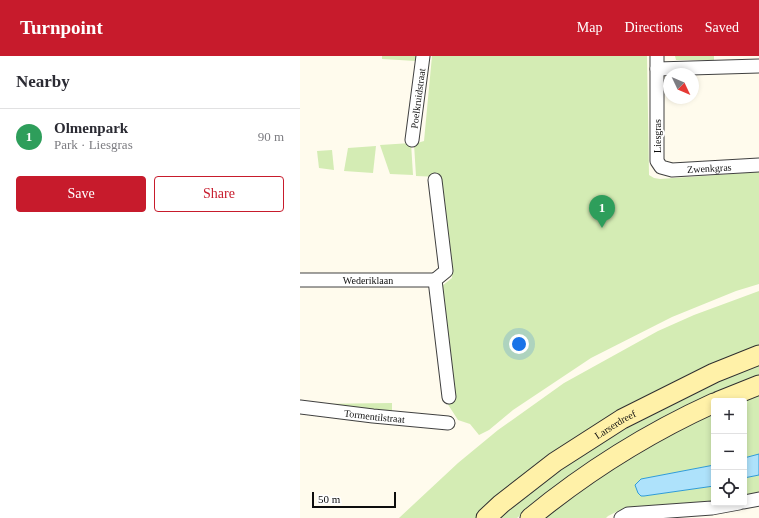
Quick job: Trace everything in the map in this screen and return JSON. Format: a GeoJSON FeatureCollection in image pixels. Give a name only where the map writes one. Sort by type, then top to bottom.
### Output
{"type":"FeatureCollection","features":[{"type":"Feature","properties":{"kind":"main road","name":"Larserdreef"},"geometry":{"type":"LineString","coordinates":[[486,518],[501,504],[555,462],[622,419],[714,373],[759,355]]}},
{"type":"Feature","properties":{"kind":"main road"},"geometry":{"type":"LineString","coordinates":[[726,398],[759,385]]}},
{"type":"Feature","properties":{"kind":"main road"},"geometry":{"type":"LineString","coordinates":[[530,518],[575,483],[622,451],[679,419],[711,404]]}},
{"type":"Feature","properties":{"kind":"street","name":"Poelkruidstraat"},"geometry":{"type":"LineString","coordinates":[[412,140],[423,56]]}},
{"type":"Feature","properties":{"kind":"street","name":"Liesgras"},"geometry":{"type":"LineString","coordinates":[[657,56],[657,161],[661,166]]}},
{"type":"Feature","properties":{"kind":"street"},"geometry":{"type":"LineString","coordinates":[[657,69],[759,66]]}},
{"type":"Feature","properties":{"kind":"street","name":"Zwenkgras"},"geometry":{"type":"LineString","coordinates":[[661,166],[672,170],[759,165]]}},
{"type":"Feature","properties":{"kind":"street"},"geometry":{"type":"LineString","coordinates":[[435,180],[446,271],[435,280],[449,397]]}},
{"type":"Feature","properties":{"kind":"street","name":"Wederiklaan"},"geometry":{"type":"LineString","coordinates":[[300,280],[435,280]]}},
{"type":"Feature","properties":{"kind":"street","name":"Tormentilstraat"},"geometry":{"type":"LineString","coordinates":[[300,407],[448,423]]}},
{"type":"Feature","properties":{"kind":"street"},"geometry":{"type":"LineString","coordinates":[[747,501],[759,499]]}},
{"type":"Feature","properties":{"kind":"street"},"geometry":{"type":"LineString","coordinates":[[621,518],[628,514],[723,506]]}},
{"type":"Feature","properties":{"kind":"green space"},"geometry":{"type":"Polygon","coordinates":[[[382,56],[417,56],[416,61],[382,59],[382,56]]]}},
{"type":"Feature","properties":{"kind":"green space"},"geometry":{"type":"Polygon","coordinates":[[[432,56],[647,56],[649,175],[660,179],[759,172],[759,284],[736,291],[672,317],[591,358],[513,410],[489,430],[479,435],[470,424],[458,420],[447,403],[442,286],[452,278],[440,177],[416,176],[414,144],[424,141],[432,56]]]}},
{"type":"Feature","properties":{"kind":"green space"},"geometry":{"type":"Polygon","coordinates":[[[675,56],[714,56],[714,60],[676,60],[675,56]]]}},
{"type":"Feature","properties":{"kind":"green space"},"geometry":{"type":"Polygon","coordinates":[[[411,143],[413,175],[390,174],[380,145],[411,143]]]}},
{"type":"Feature","properties":{"kind":"green space"},"geometry":{"type":"Polygon","coordinates":[[[376,146],[373,173],[344,171],[348,148],[376,146]]]}},
{"type":"Feature","properties":{"kind":"green space"},"geometry":{"type":"Polygon","coordinates":[[[332,150],[334,170],[319,168],[317,151],[332,150]]]}},
{"type":"Feature","properties":{"kind":"green space"},"geometry":{"type":"Polygon","coordinates":[[[759,291],[759,346],[691,373],[605,420],[489,505],[476,518],[399,518],[458,463],[498,430],[564,383],[658,331],[694,315],[759,291]]]}},
{"type":"Feature","properties":{"kind":"green space"},"geometry":{"type":"Polygon","coordinates":[[[759,364],[759,377],[711,398],[711,399],[628,438],[553,488],[517,518],[500,518],[553,474],[649,414],[747,368],[759,364]]]}},
{"type":"Feature","properties":{"kind":"green space"},"geometry":{"type":"Polygon","coordinates":[[[759,390],[759,454],[747,457],[747,434],[747,399],[759,390]]]}},
{"type":"Feature","properties":{"kind":"green space"},"geometry":{"type":"Polygon","coordinates":[[[392,403],[392,413],[310,404],[392,403]]]}},
{"type":"Feature","properties":{"kind":"green space"},"geometry":{"type":"Polygon","coordinates":[[[711,412],[711,466],[641,479],[644,496],[711,486],[711,502],[620,510],[606,518],[539,518],[646,444],[711,412]]]}},
{"type":"Feature","properties":{"kind":"green space"},"geometry":{"type":"Polygon","coordinates":[[[759,475],[759,494],[747,496],[747,477],[759,475]]]}},
{"type":"Feature","properties":{"kind":"water"},"geometry":{"type":"Polygon","coordinates":[[[759,454],[759,475],[747,477],[747,457],[759,454]]]}},
{"type":"Feature","properties":{"kind":"water"},"geometry":{"type":"Polygon","coordinates":[[[711,466],[711,486],[641,496],[635,485],[641,479],[711,466]]]}},
{"type":"Feature","properties":{"kind":"place","name":"Olmenpark"},"geometry":{"type":"Point","coordinates":[602,228]}}]}
